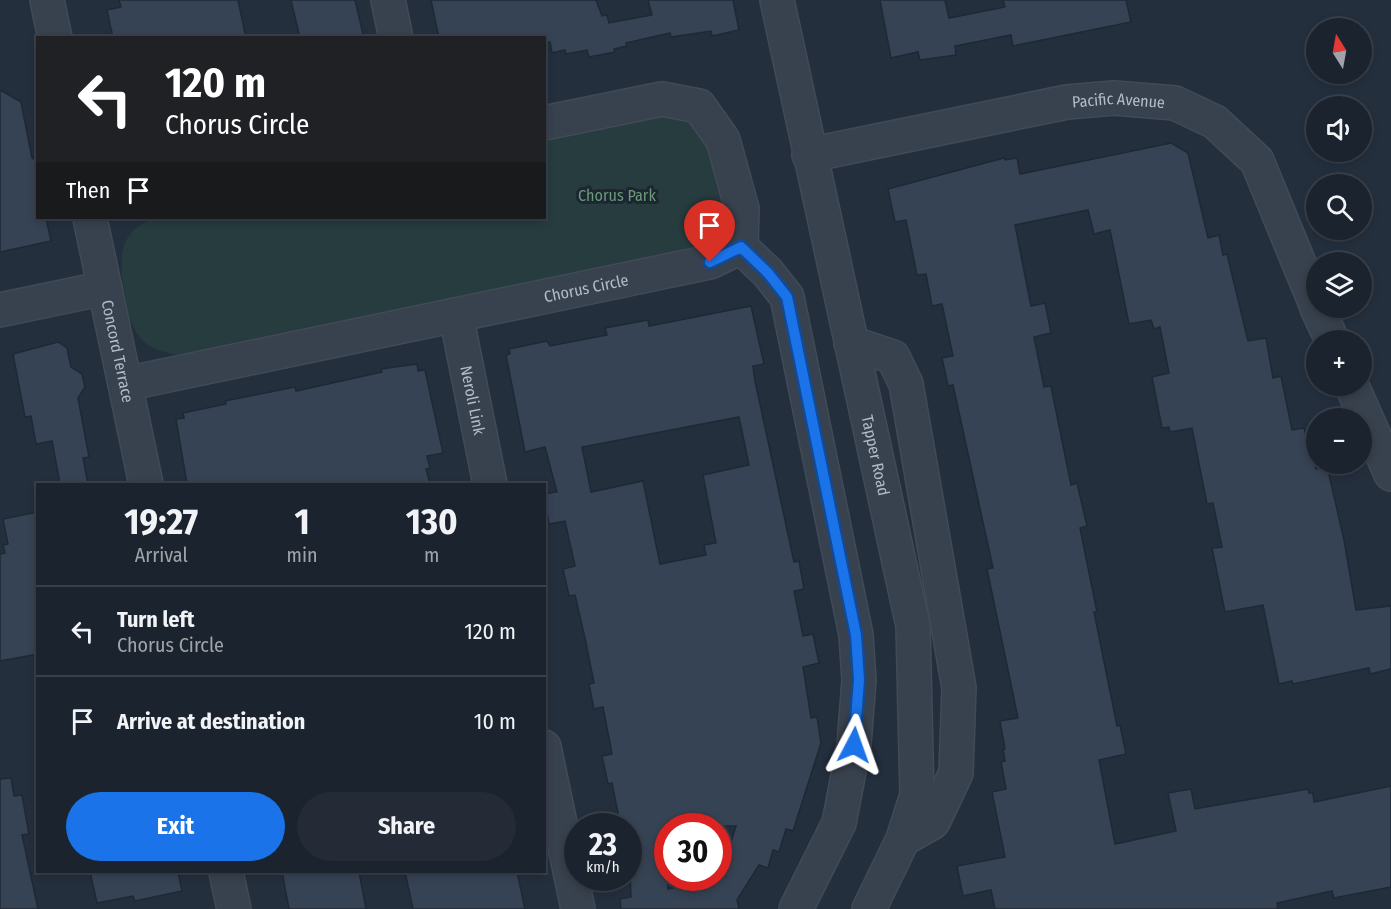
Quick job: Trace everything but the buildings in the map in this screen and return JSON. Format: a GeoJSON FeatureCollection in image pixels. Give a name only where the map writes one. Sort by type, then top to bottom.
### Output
{"type":"FeatureCollection","features":[{"type":"Feature","properties":{"kind":"street"},"geometry":{"type":"LineString","coordinates":[[47,0],[55,36]]}},
{"type":"Feature","properties":{"kind":"street"},"geometry":{"type":"LineString","coordinates":[[388,0],[396,36]]}},
{"type":"Feature","properties":{"kind":"street","name":"Tapper Road"},"geometry":{"type":"LineString","coordinates":[[777,0],[913,627],[917,795],[903,839],[869,909]]}},
{"type":"Feature","properties":{"kind":"street","name":"Pacific Avenue"},"geometry":{"type":"LineString","coordinates":[[809,155],[1067,102],[1114,98],[1175,103],[1215,122],[1257,161],[1306,280]]}},
{"type":"Feature","properties":{"kind":"street"},"geometry":{"type":"LineString","coordinates":[[546,123],[662,99],[699,106],[723,140],[742,209],[741,247],[768,273],[787,297],[856,635],[859,680],[854,745],[839,823],[796,909]]}},
{"type":"Feature","properties":{"kind":"street","name":"Concord Terrace"},"geometry":{"type":"LineString","coordinates":[[90,219],[146,483]]}},
{"type":"Feature","properties":{"kind":"street","name":"Chorus Circle"},"geometry":{"type":"LineString","coordinates":[[125,384],[710,262],[741,247]]}},
{"type":"Feature","properties":{"kind":"street"},"geometry":{"type":"LineString","coordinates":[[0,310],[105,288]]}},
{"type":"Feature","properties":{"kind":"street","name":"Neroli Link"},"geometry":{"type":"LineString","coordinates":[[456,315],[490,483]]}},
{"type":"Feature","properties":{"kind":"street"},"geometry":{"type":"LineString","coordinates":[[850,343],[893,357],[906,384],[959,688],[956,773],[933,822],[903,839]]}},
{"type":"Feature","properties":{"kind":"street"},"geometry":{"type":"LineString","coordinates":[[1356,396],[1391,474]]}},
{"type":"Feature","properties":{"kind":"street"},"geometry":{"type":"LineString","coordinates":[[546,757],[578,909]]}},
{"type":"Feature","properties":{"kind":"street"},"geometry":{"type":"LineString","coordinates":[[226,873],[234,909]]}},
{"type":"Feature","properties":{"kind":"green space","name":"Chorus Park"},"geometry":{"type":"Polygon","coordinates":[[[677,111],[701,119],[729,222],[722,235],[701,249],[179,355],[148,345],[137,333],[127,306],[121,263],[126,241],[142,224],[153,219],[546,219],[546,138],[677,111]]]}},
{"type":"Feature","properties":{"kind":"route"},"geometry":{"type":"LineString","coordinates":[[710,262],[741,247],[768,273],[787,297],[856,635],[859,680],[854,745]]}}]}
